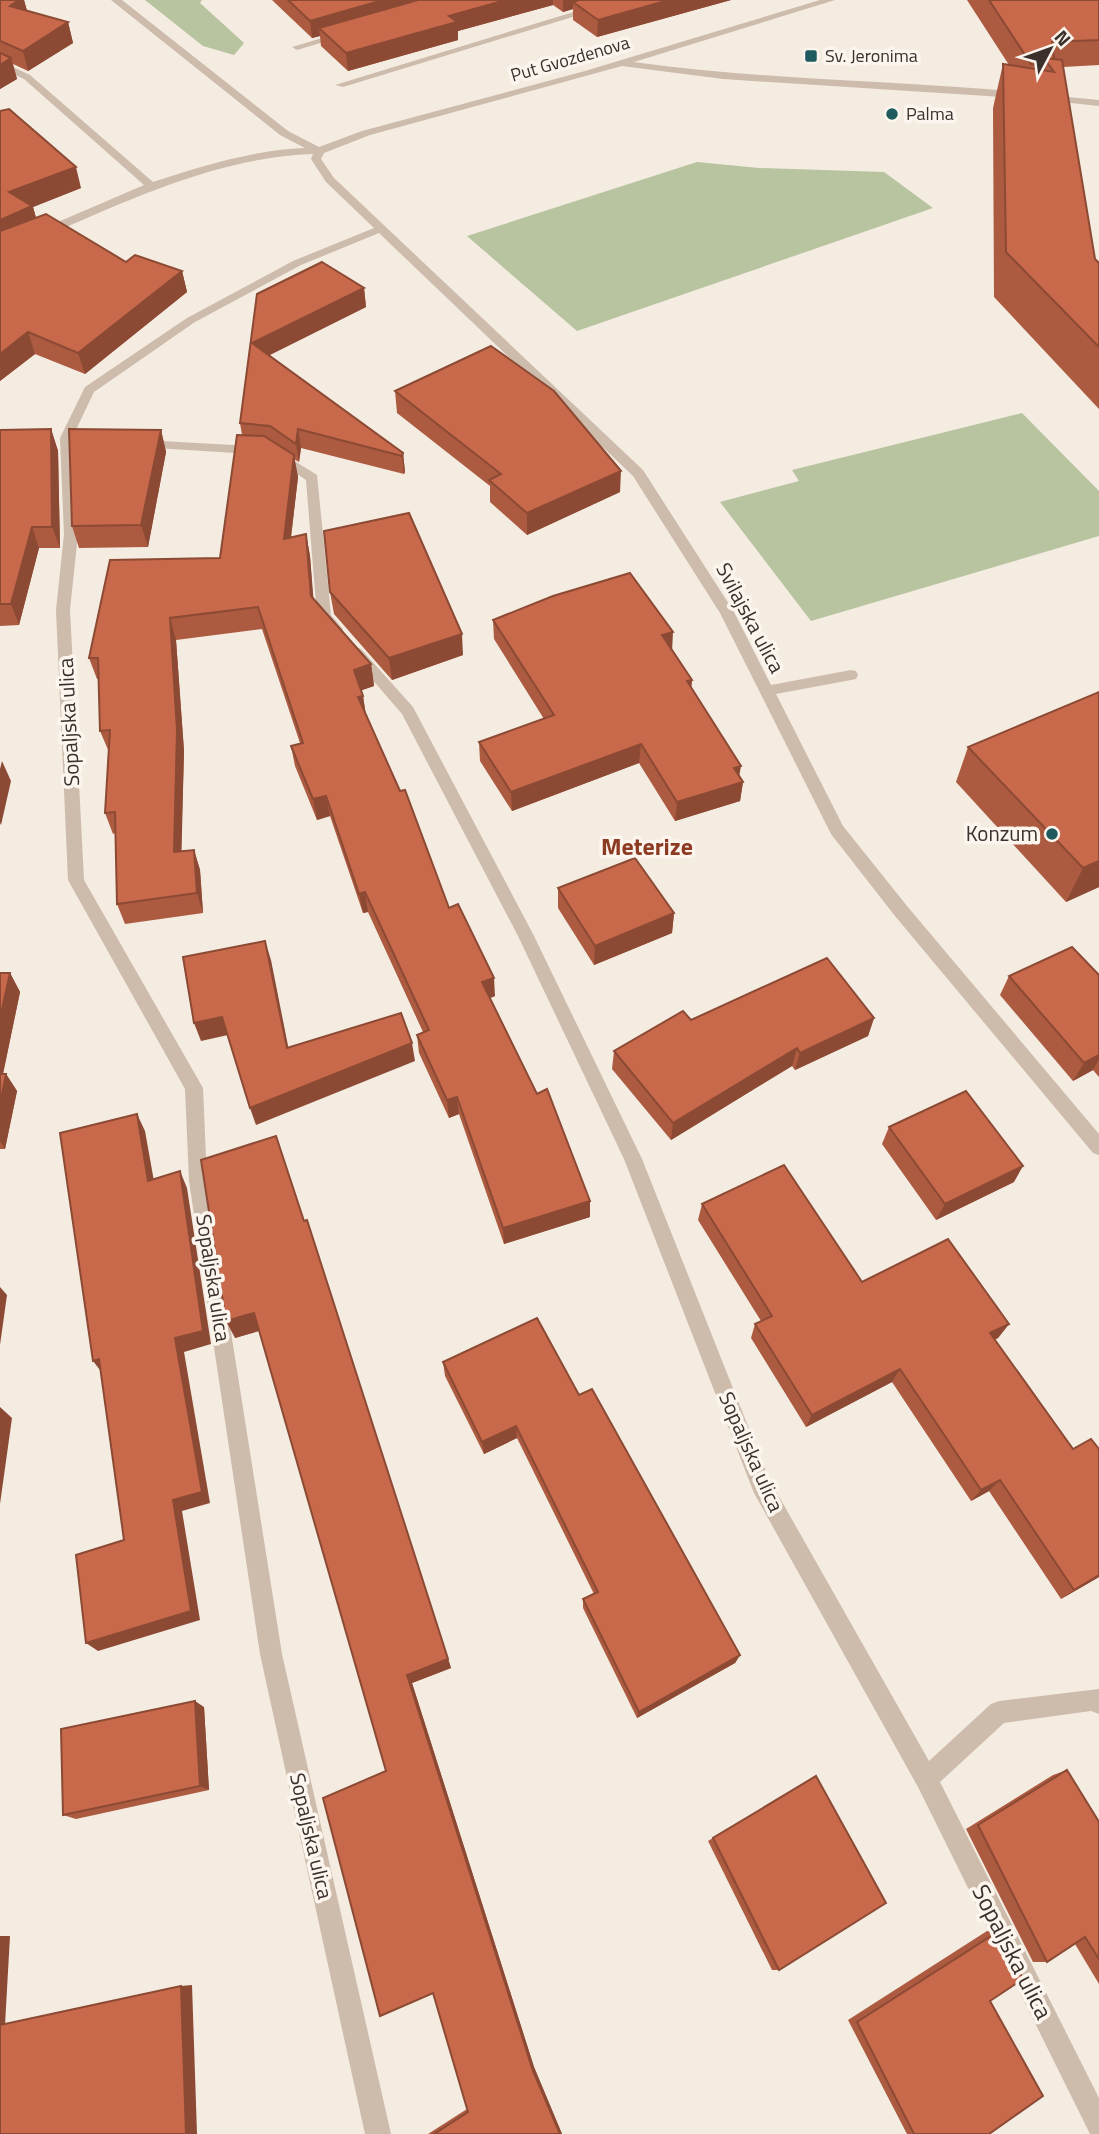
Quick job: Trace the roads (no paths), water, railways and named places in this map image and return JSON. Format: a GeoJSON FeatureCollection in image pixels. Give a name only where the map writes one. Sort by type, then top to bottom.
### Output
{"type":"FeatureCollection","features":[{"type":"Feature","properties":{"kind":"street"},"geometry":{"type":"LineString","coordinates":[[116,0],[284,133],[319,152]]}},
{"type":"Feature","properties":{"kind":"street"},"geometry":{"type":"LineString","coordinates":[[340,85],[623,0]]}},
{"type":"Feature","properties":{"kind":"street","name":"Put Gvozdenova"},"geometry":{"type":"LineString","coordinates":[[0,251],[151,186],[204,169],[285,152],[319,152],[366,133],[619,63],[830,0]]}},
{"type":"Feature","properties":{"kind":"street"},"geometry":{"type":"LineString","coordinates":[[298,47],[349,32]]}},
{"type":"Feature","properties":{"kind":"street"},"geometry":{"type":"LineString","coordinates":[[619,63],[695,75],[944,87],[1099,103]]}},
{"type":"Feature","properties":{"kind":"street"},"geometry":{"type":"LineString","coordinates":[[0,64],[27,77],[151,186]]}},
{"type":"Feature","properties":{"kind":"street","name":"Svilajska ulica"},"geometry":{"type":"LineString","coordinates":[[319,152],[316,159],[319,167],[380,229],[638,474],[720,600],[837,830],[901,911],[1099,1147]]}},
{"type":"Feature","properties":{"kind":"street","name":"Sopaljska ulica"},"geometry":{"type":"LineString","coordinates":[[378,2134],[271,1654],[198,1181],[194,1088],[76,880],[63,610],[71,534],[66,439],[89,390],[191,320],[297,263],[380,229]]}},
{"type":"Feature","properties":{"kind":"street","name":"Sopaljska ulica"},"geometry":{"type":"LineString","coordinates":[[121,443],[272,451],[312,478],[324,616],[408,711],[520,924],[633,1159],[761,1486],[926,1779],[1099,2125]]}},
{"type":"Feature","properties":{"kind":"street"},"geometry":{"type":"LineString","coordinates":[[766,691],[851,675]]}},
{"type":"Feature","properties":{"kind":"street"},"geometry":{"type":"LineString","coordinates":[[926,1779],[999,1712],[1096,1699],[1099,1703]]}},
{"type":"Feature","properties":{"kind":"place","name":"Sv. Jeronima"},"geometry":{"type":"Point","coordinates":[811,56]}},
{"type":"Feature","properties":{"kind":"place","name":"Palma"},"geometry":{"type":"Point","coordinates":[892,114]}},
{"type":"Feature","properties":{"kind":"place","name":"Konzum"},"geometry":{"type":"Point","coordinates":[1052,834]}},
{"type":"Feature","properties":{"kind":"district","name":"Meterize"},"geometry":{"type":"Point","coordinates":[647,847]}}]}
